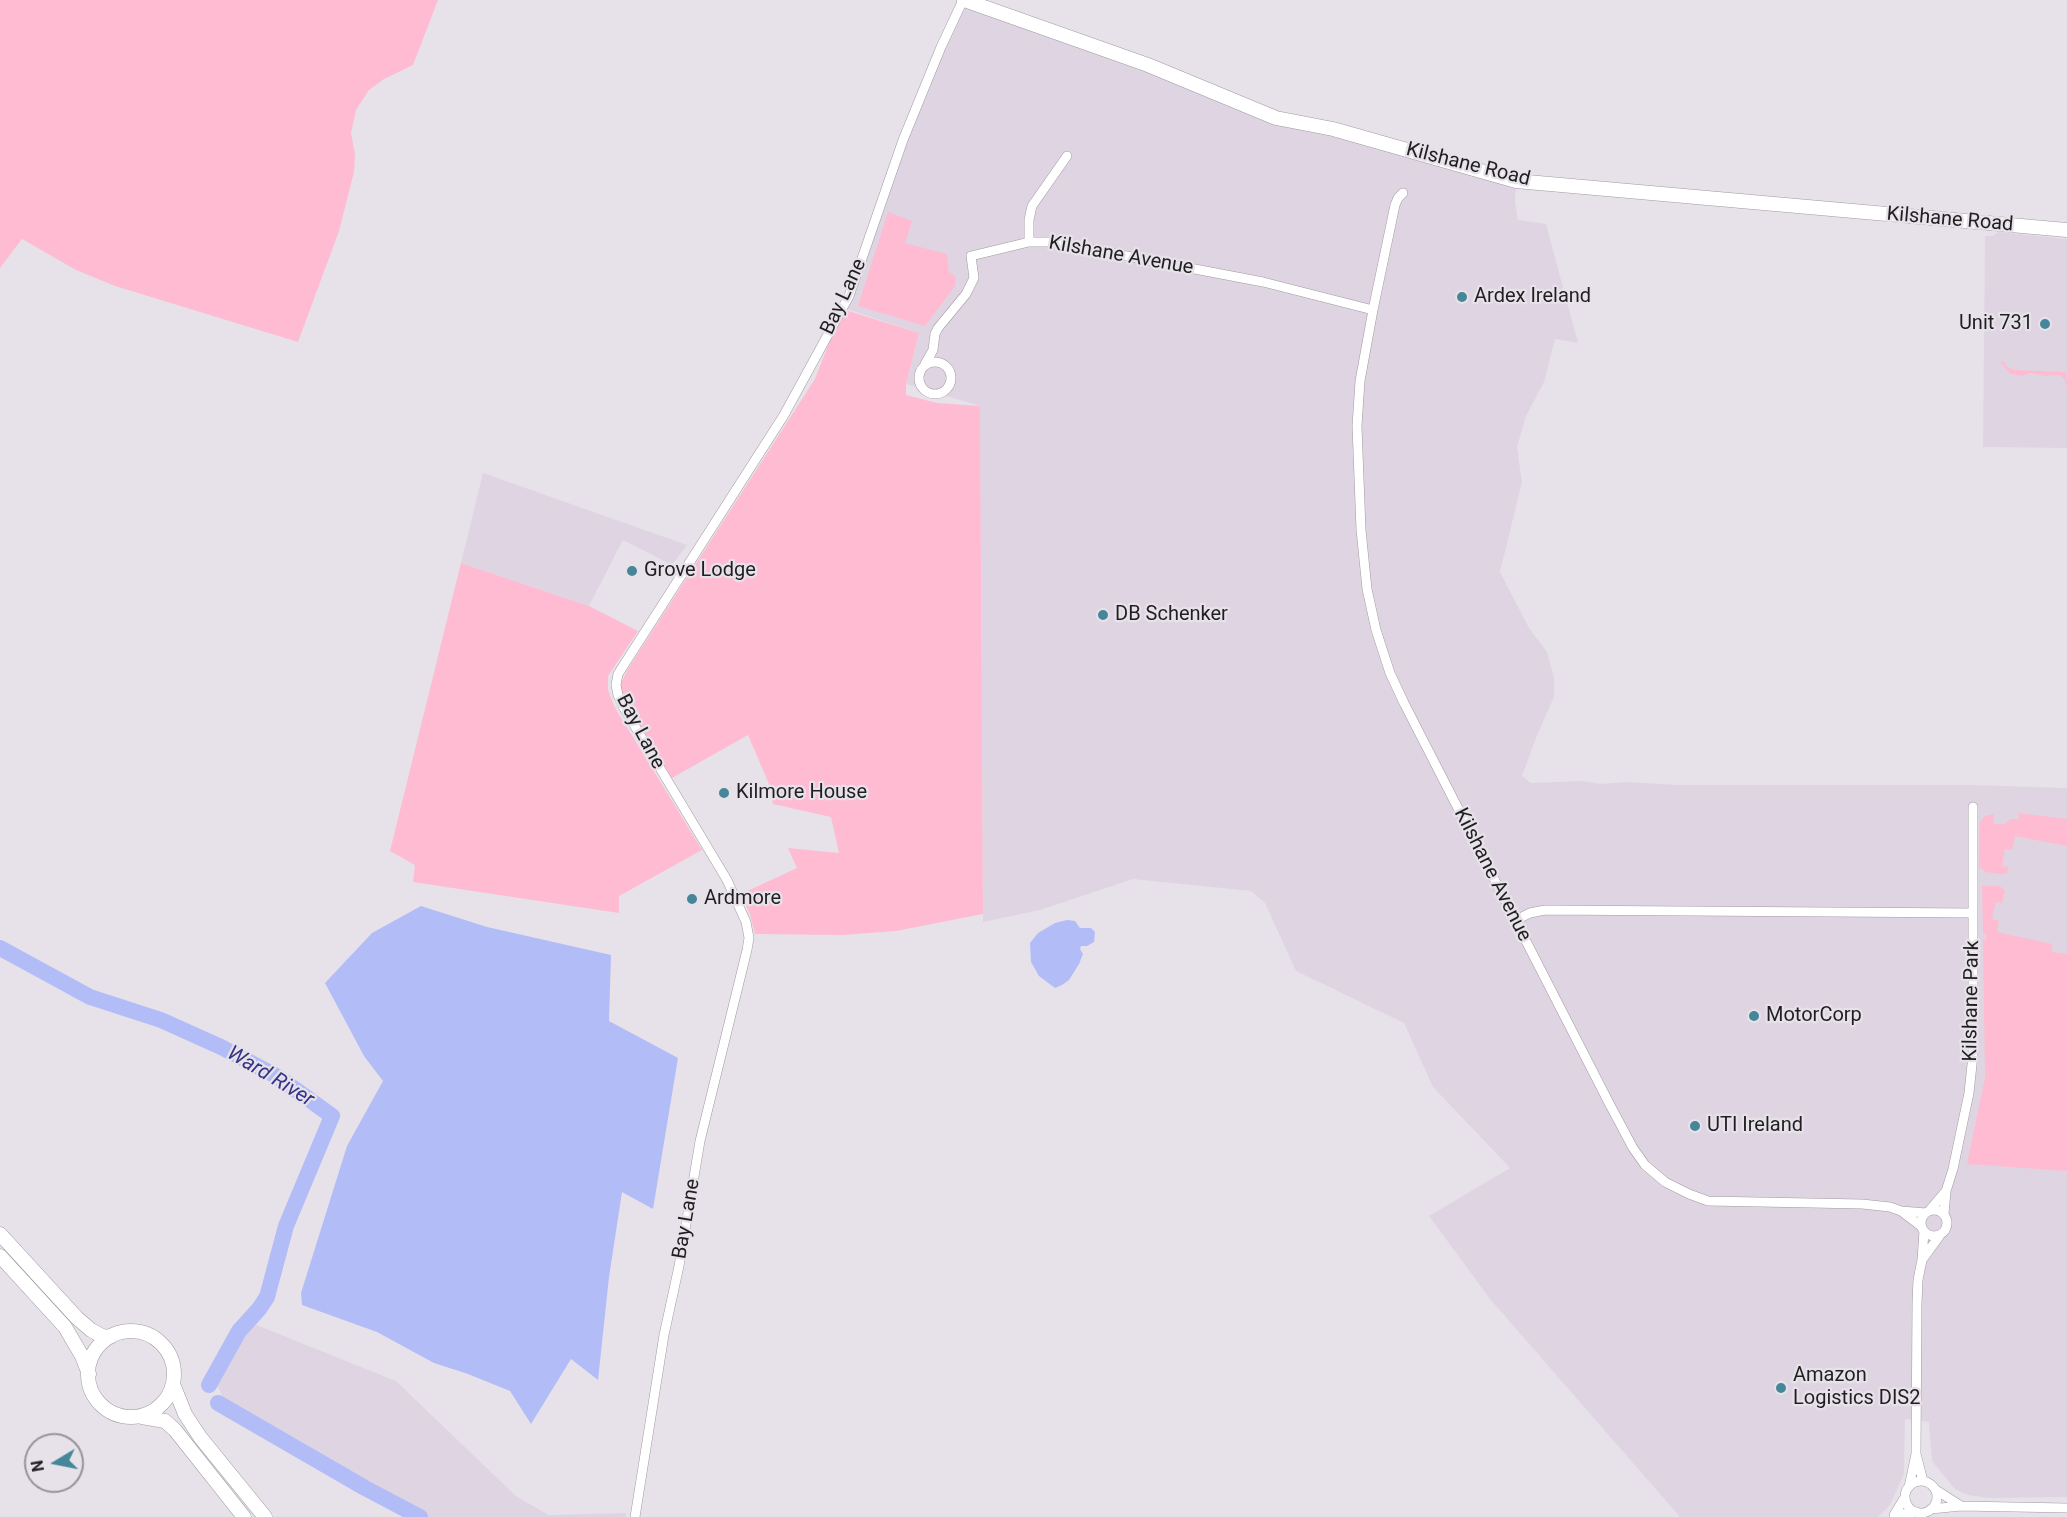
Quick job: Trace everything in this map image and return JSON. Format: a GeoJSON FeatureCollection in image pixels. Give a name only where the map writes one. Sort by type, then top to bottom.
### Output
{"type":"FeatureCollection","features":[{"type":"Feature","properties":{"kind":"street","name":"Kilshane Road"},"geometry":{"type":"LineString","coordinates":[[964,0],[1148,65],[1276,118],[1333,129],[1516,181],[2067,230]]}},
{"type":"Feature","properties":{"kind":"street","name":"Bay Lane"},"geometry":{"type":"LineString","coordinates":[[635,1517],[664,1335],[679,1266],[700,1141],[749,938],[743,915],[727,880],[624,708],[616,685],[618,674],[784,415],[849,296],[903,140],[941,47],[964,0]]}},
{"type":"Feature","properties":{"kind":"street"},"geometry":{"type":"LineString","coordinates":[[1029,242],[1029,220],[1032,206],[1067,156]]}},
{"type":"Feature","properties":{"kind":"street","name":"Kilshane Avenue"},"geometry":{"type":"LineString","coordinates":[[1403,193],[1395,205],[1373,310],[1360,381],[1357,426],[1361,530],[1367,589],[1376,630],[1390,673],[1404,703],[1633,1148],[1645,1165],[1665,1182],[1708,1201],[1862,1204],[1890,1207],[1900,1211],[1923,1229]]}},
{"type":"Feature","properties":{"kind":"street","name":"Kilshane Avenue"},"geometry":{"type":"LineString","coordinates":[[926,364],[933,350],[938,328],[966,294],[974,278],[971,256],[1029,242],[1053,242],[1263,282],[1373,310]]}},
{"type":"Feature","properties":{"kind":"street"},"geometry":{"type":"LineString","coordinates":[[933,350],[941,363],[949,370],[951,381],[945,390],[936,394],[926,391],[919,383],[919,372],[926,364],[936,361],[941,363]]}},
{"type":"Feature","properties":{"kind":"street","name":"Kilshane Park"},"geometry":{"type":"LineString","coordinates":[[1944,1214],[1946,1191],[1953,1169],[1970,1085],[1973,1055],[1973,807]]}},
{"type":"Feature","properties":{"kind":"street"},"geometry":{"type":"LineString","coordinates":[[1516,920],[1530,913],[1545,910],[1973,913]]}},
{"type":"Feature","properties":{"kind":"street","name":"Kilshane Park"},"geometry":{"type":"LineString","coordinates":[[1928,1212],[1946,1191]]}},
{"type":"Feature","properties":{"kind":"street"},"geometry":{"type":"LineString","coordinates":[[1892,1516],[1909,1487],[1916,1454],[1917,1303],[1922,1260],[1922,1219],[1928,1212],[1936,1210],[1944,1214],[1947,1225],[1922,1260]]}},
{"type":"Feature","properties":{"kind":"street","name":"Kilshane Avenue"},"geometry":{"type":"LineString","coordinates":[[1900,1211],[1928,1212]]}},
{"type":"Feature","properties":{"kind":"street"},"geometry":{"type":"LineString","coordinates":[[1923,1229],[1931,1235],[1940,1235]]}},
{"type":"Feature","properties":{"kind":"street"},"geometry":{"type":"LineString","coordinates":[[0,1234],[77,1318],[96,1333],[110,1337],[122,1333],[146,1334],[166,1349],[172,1360],[174,1372],[169,1396],[161,1406],[138,1417]]}},
{"type":"Feature","properties":{"kind":"street"},"geometry":{"type":"LineString","coordinates":[[0,1256],[65,1327],[82,1356],[92,1391],[105,1408],[125,1417],[165,1421],[175,1430],[244,1517]]}},
{"type":"Feature","properties":{"kind":"street"},"geometry":{"type":"LineString","coordinates":[[88,1374],[95,1352],[110,1337]]}},
{"type":"Feature","properties":{"kind":"street"},"geometry":{"type":"LineString","coordinates":[[173,1384],[185,1414],[200,1437],[266,1517]]}},
{"type":"Feature","properties":{"kind":"street"},"geometry":{"type":"LineString","coordinates":[[1916,1454],[1923,1481]]}},
{"type":"Feature","properties":{"kind":"street"},"geometry":{"type":"LineString","coordinates":[[1909,1487],[1918,1481],[1923,1481],[1961,1506]]}},
{"type":"Feature","properties":{"kind":"street"},"geometry":{"type":"LineString","coordinates":[[1931,1509],[1936,1501],[1936,1490]]}},
{"type":"Feature","properties":{"kind":"street"},"geometry":{"type":"LineString","coordinates":[[1905,1497],[1908,1506],[1917,1512]]}},
{"type":"Feature","properties":{"kind":"street"},"geometry":{"type":"LineString","coordinates":[[1892,1516],[1961,1506],[2067,1508]]}},
{"type":"Feature","properties":{"kind":"shaded area"},"geometry":{"type":"Polygon","coordinates":[[[0,0],[438,0],[413,65],[384,79],[369,90],[356,110],[351,133],[355,155],[354,172],[339,231],[298,342],[115,286],[76,270],[22,239],[0,268],[0,0]]]}},
{"type":"Feature","properties":{"kind":"shaded area"},"geometry":{"type":"Polygon","coordinates":[[[963,0],[1229,99],[1516,181],[1515,202],[1518,220],[1546,224],[1578,343],[1555,339],[1544,382],[1526,416],[1517,447],[1522,482],[1500,572],[1529,628],[1547,652],[1554,678],[1554,697],[1522,776],[1531,783],[1582,781],[1601,784],[1626,782],[1679,785],[1973,785],[2067,788],[2067,1497],[1988,1498],[1968,1495],[1955,1489],[1932,1461],[1929,1422],[1905,1419],[1904,1474],[1890,1505],[1878,1517],[1680,1517],[1490,1299],[1429,1216],[1510,1168],[1433,1087],[1404,1023],[1296,971],[1265,903],[1251,891],[1133,879],[1040,910],[983,922],[980,406],[906,384],[919,333],[844,308],[876,216],[963,0]]]}},
{"type":"Feature","properties":{"kind":"shaded area"},"geometry":{"type":"Polygon","coordinates":[[[888,212],[912,221],[905,243],[947,254],[949,272],[956,277],[955,286],[925,326],[858,306],[888,212]]]}},
{"type":"Feature","properties":{"kind":"shaded area"},"geometry":{"type":"Polygon","coordinates":[[[1999,232],[2067,239],[2067,448],[1983,447],[1985,236],[1992,236],[1999,232]]]}},
{"type":"Feature","properties":{"kind":"shaded area"},"geometry":{"type":"Polygon","coordinates":[[[842,309],[919,333],[906,384],[906,395],[937,403],[980,406],[983,914],[896,931],[843,935],[755,934],[750,914],[741,894],[797,868],[788,848],[839,853],[831,817],[773,804],[769,784],[748,735],[672,778],[626,704],[621,694],[621,683],[815,379],[842,309]]]}},
{"type":"Feature","properties":{"kind":"shaded area"},"geometry":{"type":"Polygon","coordinates":[[[2000,362],[2004,362],[2007,367],[2014,370],[2066,372],[2067,385],[2065,385],[2065,379],[2060,375],[2011,374],[2000,362]]]}},
{"type":"Feature","properties":{"kind":"shaded area"},"geometry":{"type":"Polygon","coordinates":[[[483,473],[687,545],[672,565],[623,540],[589,606],[461,563],[483,473]]]}},
{"type":"Feature","properties":{"kind":"shaded area"},"geometry":{"type":"Polygon","coordinates":[[[461,563],[589,606],[638,631],[608,676],[608,690],[614,706],[702,850],[619,896],[619,913],[413,882],[415,865],[390,851],[461,563]]]}},
{"type":"Feature","properties":{"kind":"shaded area"},"geometry":{"type":"Polygon","coordinates":[[[2018,813],[2067,819],[2067,846],[2015,836],[2012,850],[2005,849],[2002,866],[2009,867],[2007,873],[1986,872],[1979,867],[1980,822],[1985,816],[1994,814],[1993,824],[2005,824],[2011,819],[2019,819],[2018,813]]]}},
{"type":"Feature","properties":{"kind":"shaded area"},"geometry":{"type":"Polygon","coordinates":[[[1982,886],[2000,886],[2005,891],[2002,903],[1996,902],[1992,919],[1999,921],[1997,932],[2052,944],[2052,952],[2067,954],[2067,1171],[1967,1164],[1985,1078],[1983,940],[1986,940],[1986,934],[1983,933],[1982,886]]]}},
{"type":"Feature","properties":{"kind":"shaded area"},"geometry":{"type":"Polygon","coordinates":[[[254,1324],[396,1381],[517,1497],[549,1515],[626,1513],[626,1517],[429,1517],[225,1402],[217,1385],[240,1339],[254,1324]]]}},
{"type":"Feature","properties":{"kind":"water"},"geometry":{"type":"Polygon","coordinates":[[[421,906],[487,927],[611,955],[609,1021],[678,1058],[653,1209],[622,1192],[609,1277],[598,1380],[571,1359],[531,1424],[510,1391],[434,1363],[377,1332],[302,1305],[301,1293],[347,1146],[383,1081],[364,1056],[325,983],[372,933],[421,906]]]}},
{"type":"Feature","properties":{"kind":"water"},"geometry":{"type":"Polygon","coordinates":[[[1075,921],[1080,928],[1091,928],[1095,932],[1094,942],[1081,946],[1083,954],[1079,964],[1069,980],[1055,988],[1039,976],[1031,962],[1030,943],[1038,933],[1055,923],[1075,921]]]}},
{"type":"Feature","properties":{"kind":"waterway","name":"Ward River"},"geometry":{"type":"LineString","coordinates":[[0,948],[90,997],[161,1020],[221,1047],[278,1077],[332,1116],[286,1226],[267,1297],[239,1331],[209,1385]]}},
{"type":"Feature","properties":{"kind":"waterway","name":"Ward River"},"geometry":{"type":"LineString","coordinates":[[218,1403],[420,1517]]}},
{"type":"Feature","properties":{"kind":"place","name":"Ardex Ireland"},"geometry":{"type":"Point","coordinates":[1462,297]}},
{"type":"Feature","properties":{"kind":"place","name":"Unit 731"},"geometry":{"type":"Point","coordinates":[2045,324]}},
{"type":"Feature","properties":{"kind":"place","name":"Grove Lodge"},"geometry":{"type":"Point","coordinates":[632,571]}},
{"type":"Feature","properties":{"kind":"place","name":"DB Schenker"},"geometry":{"type":"Point","coordinates":[1103,615]}},
{"type":"Feature","properties":{"kind":"place","name":"Kilmore House"},"geometry":{"type":"Point","coordinates":[724,793]}},
{"type":"Feature","properties":{"kind":"place","name":"Ardmore"},"geometry":{"type":"Point","coordinates":[692,899]}},
{"type":"Feature","properties":{"kind":"place","name":"MotorCorp"},"geometry":{"type":"Point","coordinates":[1754,1016]}},
{"type":"Feature","properties":{"kind":"place","name":"UTI Ireland"},"geometry":{"type":"Point","coordinates":[1695,1126]}},
{"type":"Feature","properties":{"kind":"place","name":"Amazon Logistics DIS2"},"geometry":{"type":"Point","coordinates":[1781,1388]}}]}
